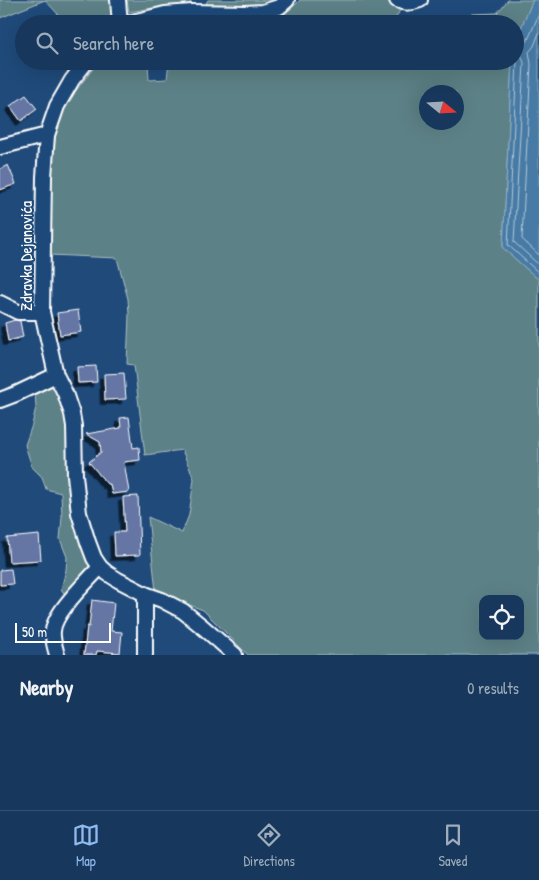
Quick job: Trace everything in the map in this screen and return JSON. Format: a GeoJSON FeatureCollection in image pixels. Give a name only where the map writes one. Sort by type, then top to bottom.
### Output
{"type":"FeatureCollection","features":[{"type":"Feature","properties":{"kind":"street"},"geometry":{"type":"LineString","coordinates":[[118,0],[120,15]]}},
{"type":"Feature","properties":{"kind":"street"},"geometry":{"type":"LineString","coordinates":[[161,15],[192,12],[263,12],[279,7],[287,0]]}},
{"type":"Feature","properties":{"kind":"street"},"geometry":{"type":"LineString","coordinates":[[397,0],[405,4],[420,0]]}},
{"type":"Feature","properties":{"kind":"street","name":"Zdravka Dejanovića"},"geometry":{"type":"LineString","coordinates":[[80,70],[72,80],[57,106],[47,135],[44,177],[42,312],[56,375],[72,414],[79,513],[94,558],[100,567],[118,580],[183,611],[235,655]]}},
{"type":"Feature","properties":{"kind":"street"},"geometry":{"type":"LineString","coordinates":[[0,147],[47,135]]}},
{"type":"Feature","properties":{"kind":"street"},"geometry":{"type":"LineString","coordinates":[[0,303],[18,312],[42,312]]}},
{"type":"Feature","properties":{"kind":"street"},"geometry":{"type":"LineString","coordinates":[[0,400],[56,375]]}},
{"type":"Feature","properties":{"kind":"street"},"geometry":{"type":"LineString","coordinates":[[57,655],[53,635],[55,622],[67,604],[100,567]]}},
{"type":"Feature","properties":{"kind":"street"},"geometry":{"type":"LineString","coordinates":[[145,594],[145,655]]}},
{"type":"Feature","properties":{"kind":"green space"},"geometry":{"type":"Polygon","coordinates":[[[0,0],[45,0],[0,18],[0,0]]]}},
{"type":"Feature","properties":{"kind":"green space"},"geometry":{"type":"Polygon","coordinates":[[[45,0],[110,0],[113,15],[59,15],[45,0]]]}},
{"type":"Feature","properties":{"kind":"green space"},"geometry":{"type":"Polygon","coordinates":[[[127,0],[192,0],[188,6],[152,8],[129,12],[127,0]]]}},
{"type":"Feature","properties":{"kind":"green space"},"geometry":{"type":"Polygon","coordinates":[[[208,0],[277,0],[253,7],[204,7],[208,0]]]}},
{"type":"Feature","properties":{"kind":"green space"},"geometry":{"type":"Polygon","coordinates":[[[300,0],[387,0],[401,8],[398,15],[282,15],[300,0]]]}},
{"type":"Feature","properties":{"kind":"green space"},"geometry":{"type":"Polygon","coordinates":[[[508,0],[533,0],[524,21],[524,15],[472,15],[497,13],[508,0]]]}},
{"type":"Feature","properties":{"kind":"green space"},"geometry":{"type":"Polygon","coordinates":[[[92,70],[148,70],[149,80],[167,79],[168,70],[512,70],[503,248],[539,280],[539,655],[248,655],[203,610],[156,592],[148,517],[182,533],[189,515],[194,479],[182,450],[145,455],[134,365],[127,364],[128,299],[117,258],[49,255],[49,193],[59,119],[71,97],[92,70]]]}},
{"type":"Feature","properties":{"kind":"green space"},"geometry":{"type":"Polygon","coordinates":[[[53,384],[67,419],[69,436],[68,480],[74,516],[93,568],[66,596],[61,589],[67,557],[60,539],[62,517],[61,493],[46,489],[42,477],[32,467],[25,445],[36,407],[35,391],[53,384]]]}},
{"type":"Feature","properties":{"kind":"water"},"geometry":{"type":"Polygon","coordinates":[[[533,0],[539,0],[539,280],[503,248],[512,70],[524,70],[524,21],[533,0]]]}},
{"type":"Feature","properties":{"kind":"building"},"geometry":{"type":"Polygon","coordinates":[[[26,95],[37,109],[21,121],[10,106],[26,95]]]}},
{"type":"Feature","properties":{"kind":"building"},"geometry":{"type":"Polygon","coordinates":[[[8,165],[16,184],[0,190],[0,169],[8,165]]]}},
{"type":"Feature","properties":{"kind":"building"},"geometry":{"type":"Polygon","coordinates":[[[78,310],[81,332],[60,335],[57,313],[78,310]]]}},
{"type":"Feature","properties":{"kind":"building"},"geometry":{"type":"Polygon","coordinates":[[[15,320],[20,321],[23,337],[8,341],[5,323],[15,320]]]}},
{"type":"Feature","properties":{"kind":"building"},"geometry":{"type":"Polygon","coordinates":[[[96,366],[97,382],[78,383],[77,367],[96,366]]]}},
{"type":"Feature","properties":{"kind":"building"},"geometry":{"type":"Polygon","coordinates":[[[124,373],[126,399],[105,400],[104,374],[124,373]]]}},
{"type":"Feature","properties":{"kind":"building"},"geometry":{"type":"Polygon","coordinates":[[[129,417],[133,448],[139,447],[140,460],[124,462],[129,492],[112,494],[110,484],[107,484],[89,462],[101,452],[100,442],[86,434],[121,428],[120,418],[129,417]]]}},
{"type":"Feature","properties":{"kind":"building"},"geometry":{"type":"Polygon","coordinates":[[[138,496],[140,555],[115,556],[114,532],[125,532],[123,497],[138,496]]]}},
{"type":"Feature","properties":{"kind":"building"},"geometry":{"type":"Polygon","coordinates":[[[39,535],[41,560],[9,562],[7,538],[39,535]]]}},
{"type":"Feature","properties":{"kind":"building"},"geometry":{"type":"Polygon","coordinates":[[[11,569],[13,584],[0,585],[0,570],[11,569]]]}},
{"type":"Feature","properties":{"kind":"building"},"geometry":{"type":"Polygon","coordinates":[[[92,600],[114,603],[111,631],[122,632],[120,653],[97,651],[96,655],[84,655],[92,600]]]}}]}
